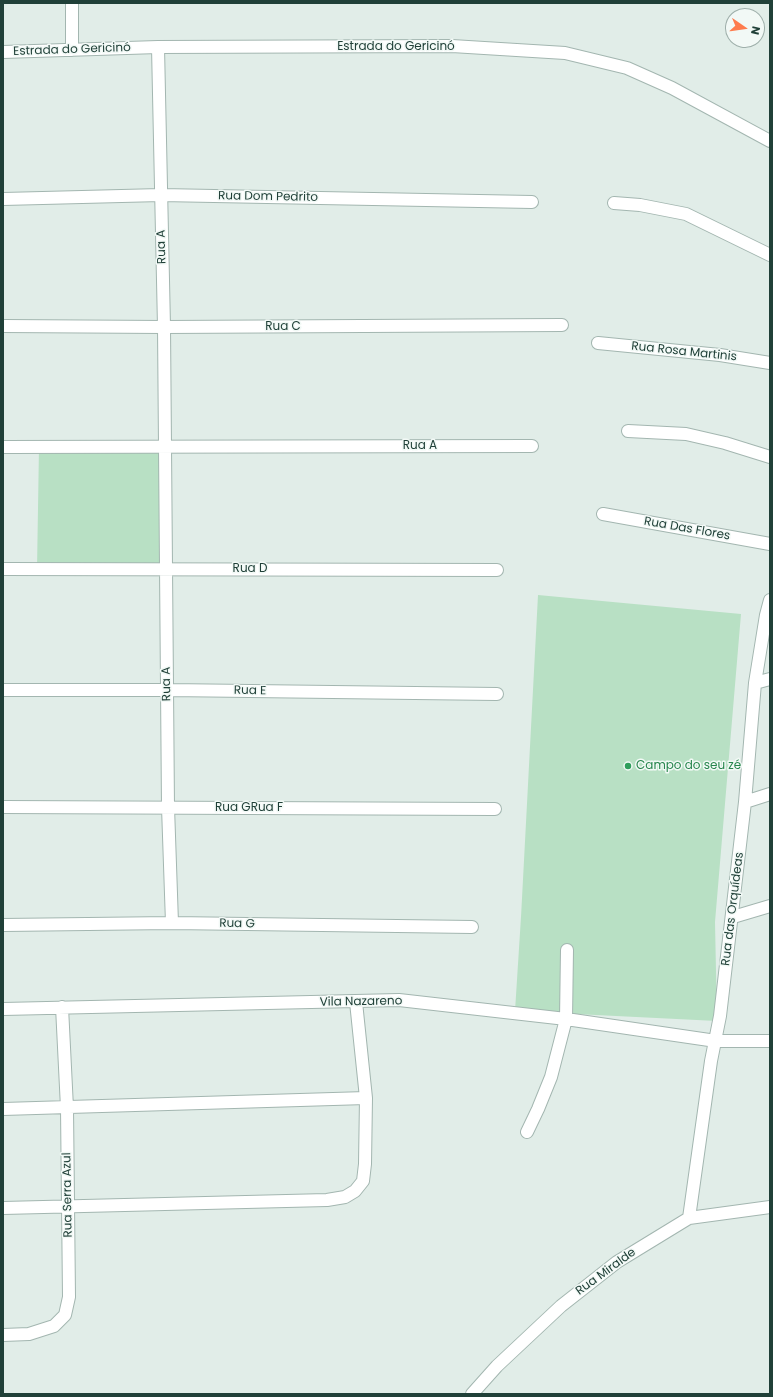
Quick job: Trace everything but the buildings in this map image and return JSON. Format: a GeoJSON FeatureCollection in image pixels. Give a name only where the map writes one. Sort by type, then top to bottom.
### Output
{"type":"FeatureCollection","features":[{"type":"Feature","properties":{"kind":"street"},"geometry":{"type":"LineString","coordinates":[[72,3],[72,50]]}},
{"type":"Feature","properties":{"kind":"street","name":"Estrada do Gericinó"},"geometry":{"type":"LineString","coordinates":[[3,52],[158,47],[452,46],[565,53],[627,68],[672,88],[770,141]]}},
{"type":"Feature","properties":{"kind":"street","name":"Rua A"},"geometry":{"type":"LineString","coordinates":[[158,47],[164,328],[168,807],[172,922]]}},
{"type":"Feature","properties":{"kind":"street","name":"Rua Dom Pedrito"},"geometry":{"type":"LineString","coordinates":[[3,199],[161,195],[532,202]]}},
{"type":"Feature","properties":{"kind":"street"},"geometry":{"type":"LineString","coordinates":[[614,203],[640,204],[686,214],[770,255]]}},
{"type":"Feature","properties":{"kind":"street","name":"Rua C"},"geometry":{"type":"LineString","coordinates":[[3,326],[164,328],[562,325]]}},
{"type":"Feature","properties":{"kind":"street","name":"Rua Rosa Martinis"},"geometry":{"type":"LineString","coordinates":[[598,343],[720,355],[770,363]]}},
{"type":"Feature","properties":{"kind":"street"},"geometry":{"type":"LineString","coordinates":[[628,431],[686,434],[770,457]]}},
{"type":"Feature","properties":{"kind":"street","name":"Rua A"},"geometry":{"type":"LineString","coordinates":[[3,447],[532,446]]}},
{"type":"Feature","properties":{"kind":"street","name":"Rua Das Flores"},"geometry":{"type":"LineString","coordinates":[[603,514],[770,544]]}},
{"type":"Feature","properties":{"kind":"street","name":"Rua D"},"geometry":{"type":"LineString","coordinates":[[3,569],[166,568],[497,570]]}},
{"type":"Feature","properties":{"kind":"street","name":"Rua das Orquídeas"},"geometry":{"type":"LineString","coordinates":[[689,1218],[711,1061],[720,1016],[733,917],[755,683],[766,615],[770,600]]}},
{"type":"Feature","properties":{"kind":"street"},"geometry":{"type":"LineString","coordinates":[[755,683],[770,679]]}},
{"type":"Feature","properties":{"kind":"street","name":"Rua E"},"geometry":{"type":"LineString","coordinates":[[3,690],[168,690],[497,694]]}},
{"type":"Feature","properties":{"kind":"street"},"geometry":{"type":"LineString","coordinates":[[745,802],[770,794]]}},
{"type":"Feature","properties":{"kind":"street","name":"Rua GRua F"},"geometry":{"type":"LineString","coordinates":[[3,807],[495,809]]}},
{"type":"Feature","properties":{"kind":"street"},"geometry":{"type":"LineString","coordinates":[[733,917],[770,906]]}},
{"type":"Feature","properties":{"kind":"street","name":"Rua G"},"geometry":{"type":"LineString","coordinates":[[3,924],[172,922],[472,927]]}},
{"type":"Feature","properties":{"kind":"street"},"geometry":{"type":"LineString","coordinates":[[527,1132],[551,1077],[566,1019],[567,950]]}},
{"type":"Feature","properties":{"kind":"street","name":"Vila Nazareno"},"geometry":{"type":"LineString","coordinates":[[3,1009],[399,1000],[566,1019],[716,1041],[770,1041]]}},
{"type":"Feature","properties":{"kind":"street"},"geometry":{"type":"LineString","coordinates":[[3,1208],[327,1200],[345,1197],[356,1191],[363,1181],[365,1164],[366,1098],[356,1002]]}},
{"type":"Feature","properties":{"kind":"street","name":"Rua Serra Azul"},"geometry":{"type":"LineString","coordinates":[[3,1335],[29,1334],[54,1326],[65,1315],[69,1297],[67,1108],[62,1007]]}},
{"type":"Feature","properties":{"kind":"street"},"geometry":{"type":"LineString","coordinates":[[3,1109],[366,1098]]}},
{"type":"Feature","properties":{"kind":"street","name":"Rua Miralde"},"geometry":{"type":"LineString","coordinates":[[472,1394],[497,1366],[562,1306],[616,1262],[689,1218],[770,1207]]}},
{"type":"Feature","properties":{"kind":"green space"},"geometry":{"type":"Polygon","coordinates":[[[164,446],[166,568],[37,569],[39,447],[164,446]]]}},
{"type":"Feature","properties":{"kind":"green space","name":"Campo do seu zé"},"geometry":{"type":"Polygon","coordinates":[[[538,595],[741,614],[715,922],[717,1021],[515,1011],[538,595]]]}},
{"type":"Feature","properties":{"kind":"place","name":"Campo do seu zé"},"geometry":{"type":"Point","coordinates":[628,766]}}]}
